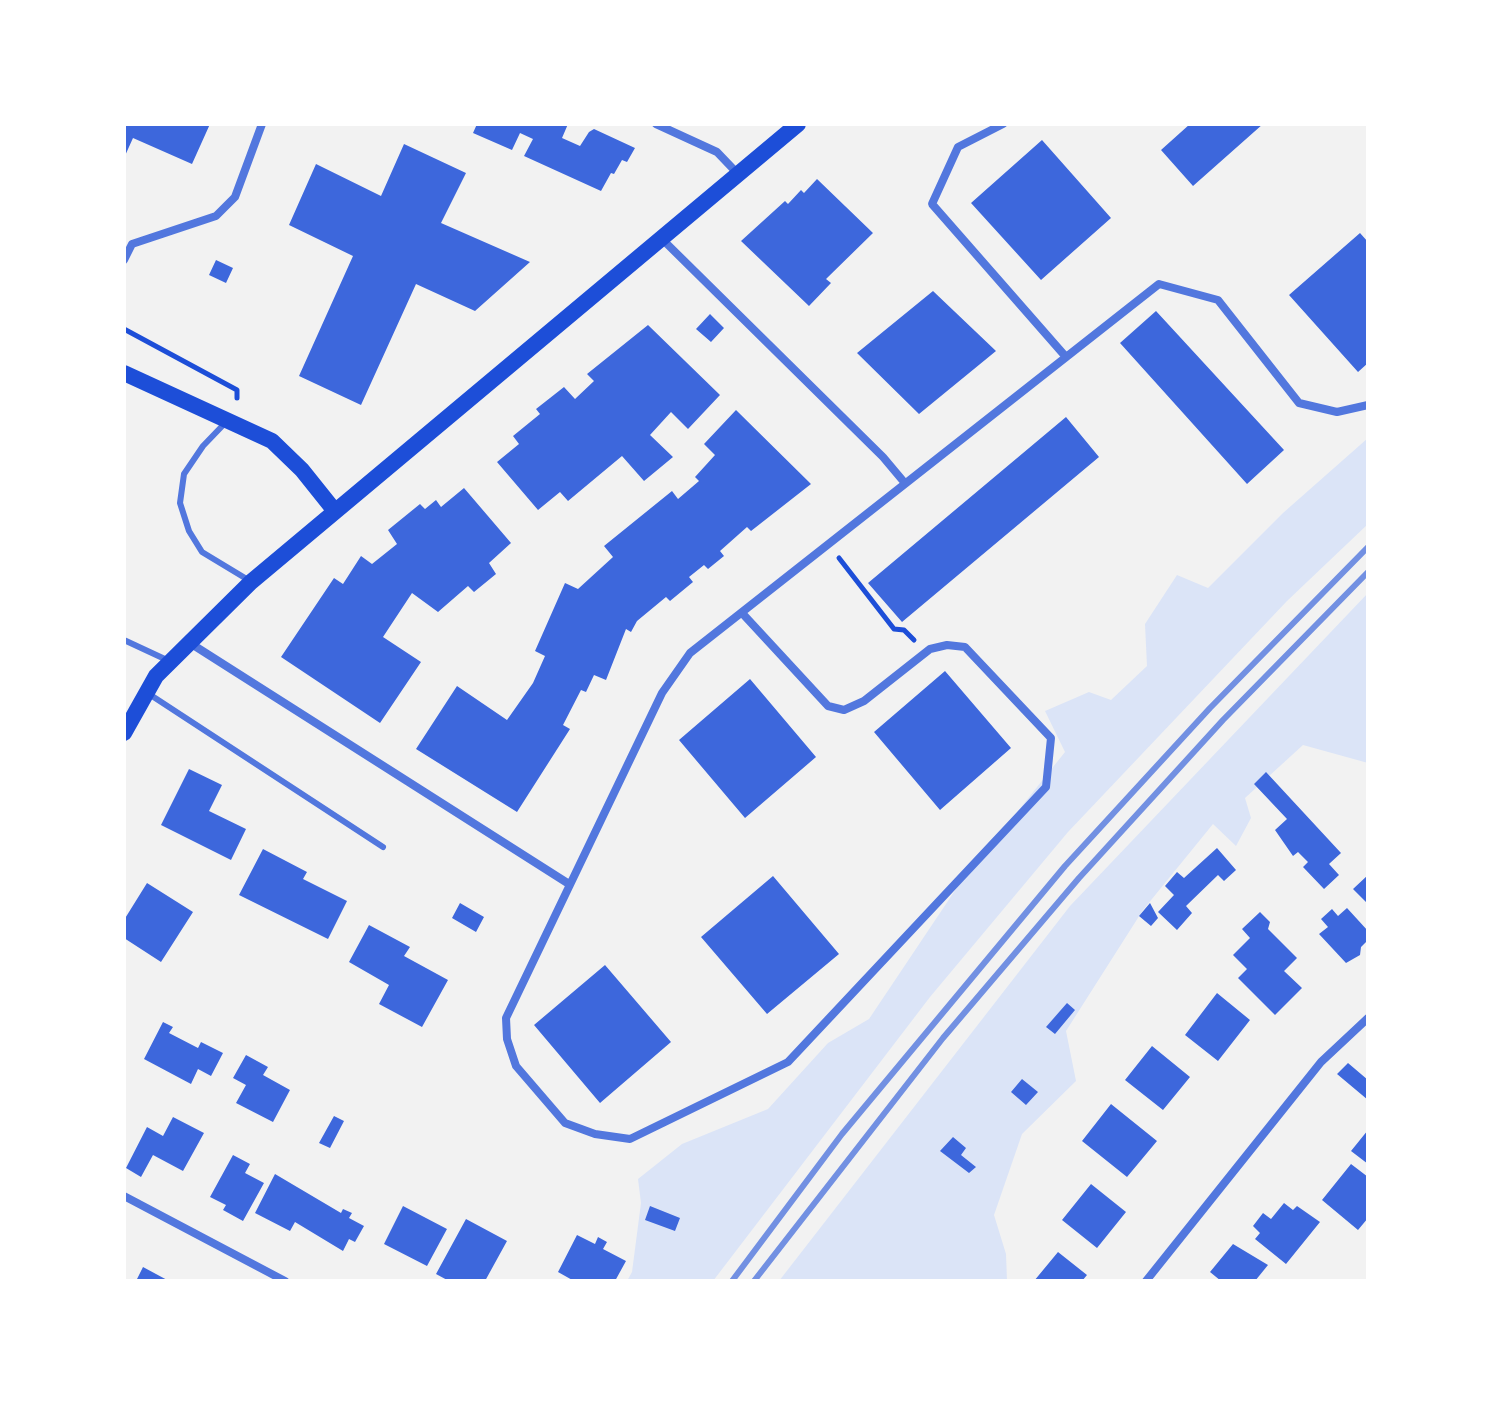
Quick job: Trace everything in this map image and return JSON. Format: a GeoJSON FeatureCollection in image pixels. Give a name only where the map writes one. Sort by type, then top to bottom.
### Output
{"type":"FeatureCollection","features":[{"type":"Feature","properties":{"kind":"main road"},"geometry":{"type":"LineString","coordinates":[[124,733],[156,676],[251,582],[798,124]]}},
{"type":"Feature","properties":{"kind":"main road"},"geometry":{"type":"LineString","coordinates":[[124,373],[233,420],[272,441],[302,470],[334,510]]}},
{"type":"Feature","properties":{"kind":"street"},"geometry":{"type":"LineString","coordinates":[[124,260],[132,244],[216,216],[235,197],[262,124]]}},
{"type":"Feature","properties":{"kind":"street"},"geometry":{"type":"LineString","coordinates":[[656,124],[717,152],[739,175]]}},
{"type":"Feature","properties":{"kind":"street"},"geometry":{"type":"LineString","coordinates":[[1003,124],[958,147],[932,204],[1066,357]]}},
{"type":"Feature","properties":{"kind":"street"},"geometry":{"type":"LineString","coordinates":[[662,239],[883,457],[904,482]]}},
{"type":"Feature","properties":{"kind":"street"},"geometry":{"type":"LineString","coordinates":[[742,613],[828,706],[844,710],[864,701],[926,652],[947,645],[965,647],[1051,738],[1046,787],[788,1062],[630,1139],[595,1134],[565,1123],[516,1066],[507,1039],[506,1018],[674,672],[690,653],[1159,284],[1218,300],[1299,403],[1337,412],[1368,405]]}},
{"type":"Feature","properties":{"kind":"street"},"geometry":{"type":"LineString","coordinates":[[190,643],[569,884]]}},
{"type":"Feature","properties":{"kind":"street"},"geometry":{"type":"LineString","coordinates":[[1146,1281],[1321,1062],[1368,1018]]}},
{"type":"Feature","properties":{"kind":"street"},"geometry":{"type":"LineString","coordinates":[[124,1196],[285,1281]]}},
{"type":"Feature","properties":{"kind":"lane"},"geometry":{"type":"LineString","coordinates":[[233,420],[203,446],[184,474],[180,503],[189,531],[202,552],[251,582]]}},
{"type":"Feature","properties":{"kind":"lane"},"geometry":{"type":"LineString","coordinates":[[124,640],[171,662]]}},
{"type":"Feature","properties":{"kind":"lane"},"geometry":{"type":"LineString","coordinates":[[146,692],[383,847]]}},
{"type":"Feature","properties":{"kind":"path"},"geometry":{"type":"LineString","coordinates":[[124,329],[237,390],[233,420]]}},
{"type":"Feature","properties":{"kind":"path"},"geometry":{"type":"LineString","coordinates":[[828,544],[894,629],[904,630],[926,652]]}},
{"type":"Feature","properties":{"kind":"shaded area"},"geometry":{"type":"Polygon","coordinates":[[[1368,438],[1368,524],[1287,601],[1068,832],[930,997],[713,1281],[627,1281],[632,1272],[641,1203],[638,1179],[682,1144],[768,1109],[828,1043],[869,1019],[958,886],[1065,752],[1045,711],[1089,692],[1111,700],[1147,666],[1145,624],[1177,575],[1208,588],[1283,513],[1368,438]]]}},
{"type":"Feature","properties":{"kind":"shaded area"},"geometry":{"type":"Polygon","coordinates":[[[1368,593],[1368,763],[1303,745],[1245,798],[1251,818],[1236,846],[1213,824],[1143,910],[1066,1031],[1076,1081],[1022,1134],[994,1215],[1006,1254],[1007,1281],[779,1281],[1070,906],[1368,593]]]}},
{"type":"Feature","properties":{"kind":"building"},"geometry":{"type":"Polygon","coordinates":[[[124,124],[210,124],[192,164],[133,138],[124,158],[124,124]]]}},
{"type":"Feature","properties":{"kind":"building"},"geometry":{"type":"Polygon","coordinates":[[[477,124],[568,124],[562,138],[580,146],[594,129],[635,148],[627,162],[622,160],[614,174],[611,173],[601,191],[524,156],[533,139],[520,133],[512,150],[473,133],[477,124]]]}},
{"type":"Feature","properties":{"kind":"building"},"geometry":{"type":"Polygon","coordinates":[[[1190,124],[1263,124],[1193,186],[1161,150],[1190,124]]]}},
{"type":"Feature","properties":{"kind":"building"},"geometry":{"type":"Polygon","coordinates":[[[1042,140],[1111,218],[1041,280],[971,203],[1042,140]]]}},
{"type":"Feature","properties":{"kind":"building"},"geometry":{"type":"Polygon","coordinates":[[[404,144],[466,173],[441,223],[530,262],[475,311],[416,284],[361,405],[299,376],[353,256],[289,225],[316,164],[381,196],[404,144]]]}},
{"type":"Feature","properties":{"kind":"building"},"geometry":{"type":"Polygon","coordinates":[[[817,179],[873,233],[826,279],[831,283],[809,306],[741,241],[785,201],[788,204],[801,190],[804,193],[817,179]]]}},
{"type":"Feature","properties":{"kind":"building"},"geometry":{"type":"Polygon","coordinates":[[[1360,233],[1368,242],[1368,363],[1358,372],[1289,295],[1360,233]]]}},
{"type":"Feature","properties":{"kind":"building"},"geometry":{"type":"Polygon","coordinates":[[[216,260],[233,268],[226,283],[209,275],[216,260]]]}},
{"type":"Feature","properties":{"kind":"building"},"geometry":{"type":"Polygon","coordinates":[[[933,291],[996,351],[919,414],[857,353],[933,291]]]}},
{"type":"Feature","properties":{"kind":"building"},"geometry":{"type":"Polygon","coordinates":[[[1156,311],[1284,450],[1247,484],[1120,343],[1156,311]]]}},
{"type":"Feature","properties":{"kind":"building"},"geometry":{"type":"Polygon","coordinates":[[[710,314],[724,328],[711,342],[696,329],[710,314]]]}},
{"type":"Feature","properties":{"kind":"building"},"geometry":{"type":"Polygon","coordinates":[[[648,325],[720,395],[688,429],[671,412],[650,435],[673,457],[644,481],[622,456],[568,501],[560,492],[538,510],[497,462],[519,444],[513,436],[540,414],[536,409],[564,387],[575,399],[594,381],[587,374],[648,325]]]}},
{"type":"Feature","properties":{"kind":"building"},"geometry":{"type":"Polygon","coordinates":[[[736,410],[811,484],[751,531],[747,527],[720,551],[724,556],[708,569],[704,565],[689,577],[693,582],[670,601],[666,597],[637,621],[631,632],[626,629],[606,680],[594,675],[586,692],[581,690],[563,725],[570,729],[517,812],[416,749],[457,686],[507,720],[533,683],[545,656],[535,651],[565,583],[578,589],[613,557],[604,546],[672,491],[678,499],[699,481],[695,477],[715,455],[704,444],[736,410]]]}},
{"type":"Feature","properties":{"kind":"building"},"geometry":{"type":"Polygon","coordinates":[[[1066,417],[1099,457],[902,622],[868,583],[1066,417]]]}},
{"type":"Feature","properties":{"kind":"building"},"geometry":{"type":"Polygon","coordinates":[[[464,488],[511,543],[489,563],[496,574],[474,592],[468,586],[438,612],[412,593],[383,637],[421,662],[380,723],[281,657],[334,578],[343,584],[361,556],[372,564],[397,544],[388,530],[420,504],[425,509],[436,500],[441,507],[464,488]]]}},
{"type":"Feature","properties":{"kind":"building"},"geometry":{"type":"Polygon","coordinates":[[[945,671],[1011,748],[940,810],[874,732],[945,671]]]}},
{"type":"Feature","properties":{"kind":"building"},"geometry":{"type":"Polygon","coordinates":[[[750,679],[816,757],[745,818],[679,740],[750,679]]]}},
{"type":"Feature","properties":{"kind":"building"},"geometry":{"type":"Polygon","coordinates":[[[189,769],[222,785],[209,811],[246,829],[231,860],[161,825],[189,769]]]}},
{"type":"Feature","properties":{"kind":"building"},"geometry":{"type":"Polygon","coordinates":[[[1266,772],[1341,853],[1329,864],[1339,875],[1324,889],[1303,867],[1308,862],[1298,852],[1293,856],[1275,830],[1287,819],[1254,784],[1266,772]]]}},
{"type":"Feature","properties":{"kind":"building"},"geometry":{"type":"Polygon","coordinates":[[[1217,848],[1236,870],[1224,881],[1218,875],[1186,906],[1192,913],[1177,930],[1158,912],[1174,895],[1165,886],[1177,872],[1184,878],[1217,848]]]}},
{"type":"Feature","properties":{"kind":"building"},"geometry":{"type":"Polygon","coordinates":[[[263,849],[307,872],[303,879],[347,901],[328,939],[239,895],[263,849]]]}},
{"type":"Feature","properties":{"kind":"building"},"geometry":{"type":"Polygon","coordinates":[[[1368,875],[1368,904],[1353,889],[1368,875]]]}},
{"type":"Feature","properties":{"kind":"building"},"geometry":{"type":"Polygon","coordinates":[[[773,876],[839,954],[767,1014],[701,937],[773,876]]]}},
{"type":"Feature","properties":{"kind":"building"},"geometry":{"type":"Polygon","coordinates":[[[147,883],[193,912],[161,962],[124,938],[124,920],[147,883]]]}},
{"type":"Feature","properties":{"kind":"building"},"geometry":{"type":"Polygon","coordinates":[[[460,903],[484,917],[476,932],[452,918],[460,903]]]}},
{"type":"Feature","properties":{"kind":"building"},"geometry":{"type":"Polygon","coordinates":[[[1150,903],[1158,918],[1151,926],[1139,916],[1150,903]]]}},
{"type":"Feature","properties":{"kind":"building"},"geometry":{"type":"Polygon","coordinates":[[[1347,908],[1368,931],[1368,940],[1361,947],[1360,955],[1346,963],[1319,934],[1328,927],[1321,919],[1332,909],[1338,916],[1347,908]]]}},
{"type":"Feature","properties":{"kind":"building"},"geometry":{"type":"Polygon","coordinates":[[[1260,912],[1270,922],[1268,929],[1297,958],[1284,971],[1302,988],[1275,1015],[1238,978],[1247,969],[1233,955],[1250,938],[1242,929],[1260,912]]]}},
{"type":"Feature","properties":{"kind":"building"},"geometry":{"type":"Polygon","coordinates":[[[369,925],[410,947],[404,956],[448,980],[422,1027],[379,1004],[389,985],[349,962],[369,925]]]}},
{"type":"Feature","properties":{"kind":"building"},"geometry":{"type":"Polygon","coordinates":[[[605,965],[671,1042],[600,1103],[534,1025],[605,965]]]}},
{"type":"Feature","properties":{"kind":"building"},"geometry":{"type":"Polygon","coordinates":[[[1217,993],[1250,1020],[1218,1061],[1185,1035],[1217,993]]]}},
{"type":"Feature","properties":{"kind":"building"},"geometry":{"type":"Polygon","coordinates":[[[1067,1003],[1075,1010],[1055,1034],[1046,1027],[1067,1003]]]}},
{"type":"Feature","properties":{"kind":"building"},"geometry":{"type":"Polygon","coordinates":[[[163,1022],[173,1027],[169,1033],[198,1048],[201,1042],[223,1053],[211,1076],[198,1069],[191,1084],[144,1059],[163,1022]]]}},
{"type":"Feature","properties":{"kind":"building"},"geometry":{"type":"Polygon","coordinates":[[[1152,1046],[1190,1077],[1163,1110],[1125,1080],[1152,1046]]]}},
{"type":"Feature","properties":{"kind":"building"},"geometry":{"type":"Polygon","coordinates":[[[246,1055],[268,1067],[263,1075],[290,1090],[273,1122],[236,1103],[246,1085],[233,1078],[246,1055]]]}},
{"type":"Feature","properties":{"kind":"building"},"geometry":{"type":"Polygon","coordinates":[[[1348,1063],[1368,1080],[1368,1100],[1337,1074],[1348,1063]]]}},
{"type":"Feature","properties":{"kind":"building"},"geometry":{"type":"Polygon","coordinates":[[[1022,1079],[1038,1092],[1026,1105],[1011,1092],[1022,1079]]]}},
{"type":"Feature","properties":{"kind":"building"},"geometry":{"type":"Polygon","coordinates":[[[1111,1104],[1157,1141],[1127,1177],[1082,1141],[1111,1104]]]}},
{"type":"Feature","properties":{"kind":"building"},"geometry":{"type":"Polygon","coordinates":[[[334,1116],[344,1121],[330,1148],[319,1143],[334,1116]]]}},
{"type":"Feature","properties":{"kind":"building"},"geometry":{"type":"Polygon","coordinates":[[[173,1117],[204,1133],[183,1171],[153,1155],[141,1177],[126,1168],[147,1127],[163,1136],[173,1117]]]}},
{"type":"Feature","properties":{"kind":"building"},"geometry":{"type":"Polygon","coordinates":[[[1368,1130],[1368,1164],[1351,1151],[1368,1130]]]}},
{"type":"Feature","properties":{"kind":"building"},"geometry":{"type":"Polygon","coordinates":[[[953,1137],[966,1148],[961,1155],[976,1167],[969,1173],[940,1151],[953,1137]]]}},
{"type":"Feature","properties":{"kind":"building"},"geometry":{"type":"Polygon","coordinates":[[[233,1155],[250,1164],[245,1173],[264,1183],[243,1221],[223,1210],[226,1205],[210,1197],[233,1155]]]}},
{"type":"Feature","properties":{"kind":"building"},"geometry":{"type":"Polygon","coordinates":[[[1351,1164],[1368,1177],[1368,1218],[1358,1230],[1322,1200],[1351,1164]]]}},
{"type":"Feature","properties":{"kind":"building"},"geometry":{"type":"Polygon","coordinates":[[[275,1174],[341,1213],[343,1209],[352,1213],[349,1218],[364,1226],[355,1242],[349,1239],[343,1251],[295,1222],[290,1231],[255,1213],[275,1174]]]}},
{"type":"Feature","properties":{"kind":"building"},"geometry":{"type":"Polygon","coordinates":[[[1091,1184],[1126,1212],[1097,1248],[1062,1220],[1091,1184]]]}},
{"type":"Feature","properties":{"kind":"building"},"geometry":{"type":"Polygon","coordinates":[[[1284,1203],[1293,1210],[1297,1206],[1320,1222],[1286,1264],[1255,1239],[1260,1233],[1253,1226],[1263,1213],[1271,1219],[1284,1203]]]}},
{"type":"Feature","properties":{"kind":"building"},"geometry":{"type":"Polygon","coordinates":[[[403,1206],[447,1229],[427,1266],[384,1244],[403,1206]]]}},
{"type":"Feature","properties":{"kind":"building"},"geometry":{"type":"Polygon","coordinates":[[[650,1206],[680,1218],[675,1231],[645,1220],[650,1206]]]}},
{"type":"Feature","properties":{"kind":"building"},"geometry":{"type":"Polygon","coordinates":[[[466,1219],[507,1241],[485,1281],[449,1281],[436,1274],[466,1219]]]}},
{"type":"Feature","properties":{"kind":"building"},"geometry":{"type":"Polygon","coordinates":[[[577,1235],[595,1244],[598,1237],[607,1242],[603,1249],[626,1261],[615,1281],[574,1281],[558,1272],[577,1235]]]}},
{"type":"Feature","properties":{"kind":"building"},"geometry":{"type":"Polygon","coordinates":[[[1233,1244],[1268,1265],[1255,1281],[1221,1281],[1210,1272],[1233,1244]]]}},
{"type":"Feature","properties":{"kind":"building"},"geometry":{"type":"Polygon","coordinates":[[[1058,1252],[1087,1275],[1082,1281],[1034,1281],[1058,1252]]]}},
{"type":"Feature","properties":{"kind":"building"},"geometry":{"type":"Polygon","coordinates":[[[143,1267],[169,1281],[136,1281],[143,1267]]]}},
{"type":"Feature","properties":{"kind":"railway"},"geometry":{"type":"LineString","coordinates":[[732,1281],[842,1134],[1065,866],[1210,708],[1368,547]]}},
{"type":"Feature","properties":{"kind":"railway"},"geometry":{"type":"LineString","coordinates":[[754,1281],[943,1038],[1079,878],[1223,720],[1368,572]]}}]}
